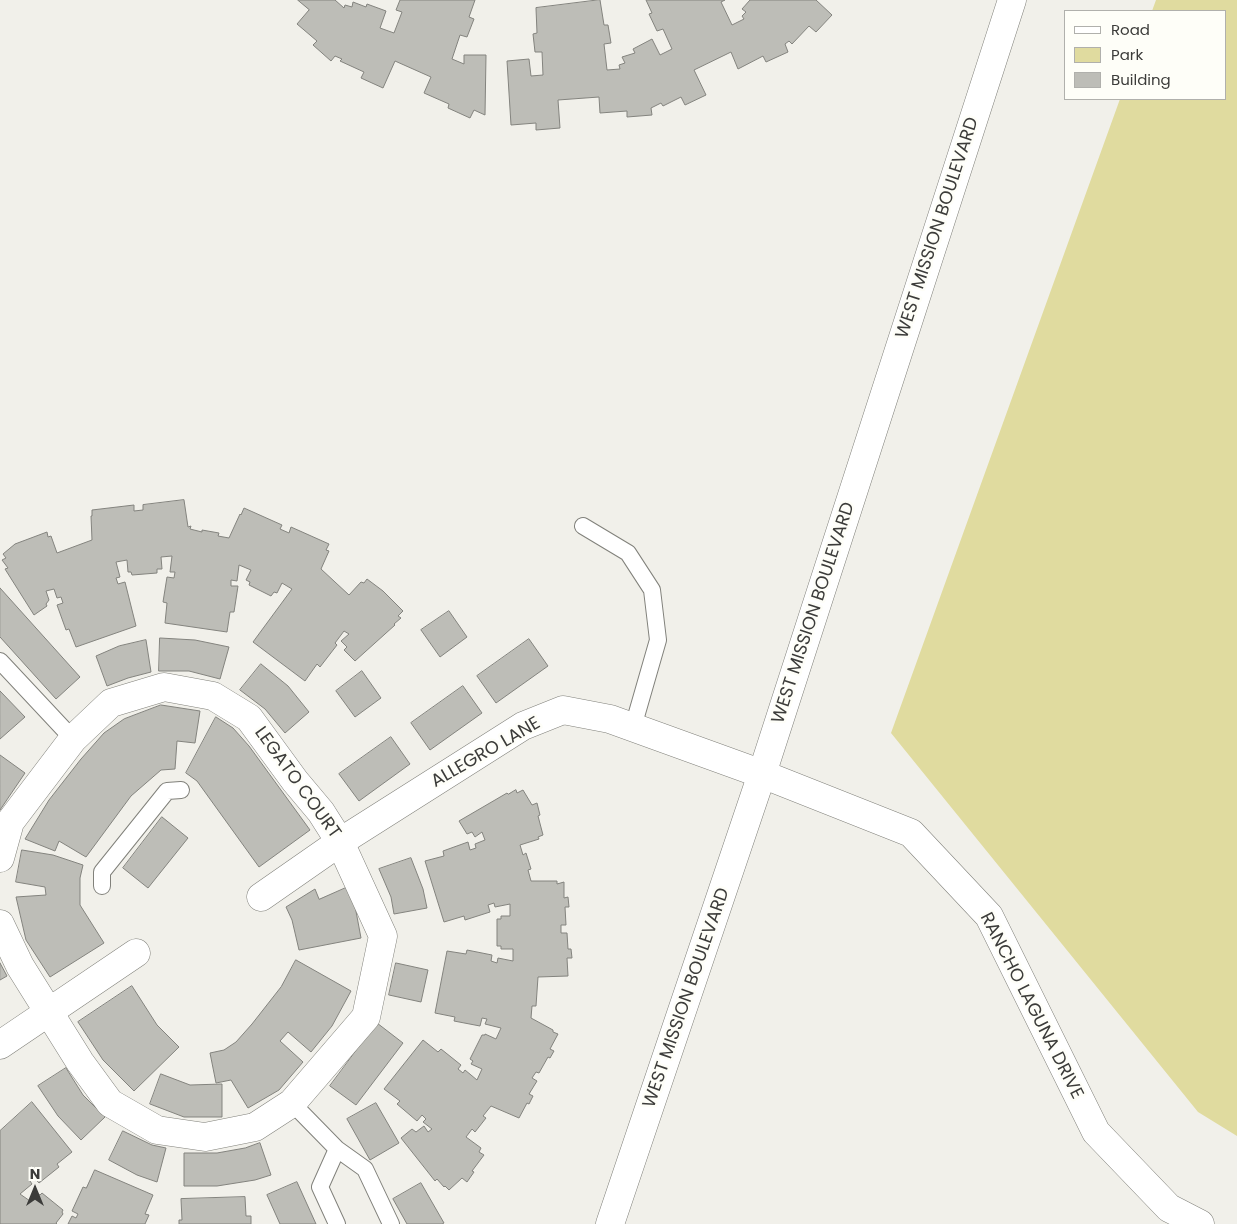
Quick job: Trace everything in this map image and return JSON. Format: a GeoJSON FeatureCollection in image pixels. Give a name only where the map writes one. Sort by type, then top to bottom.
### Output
{"type":"FeatureCollection","features":[{"type":"Feature","properties":{"kind":"street","name":"WEST MISSION BOULEVARD"},"geometry":{"type":"LineString","coordinates":[[610,1224],[762,774],[1012,0]]}},
{"type":"Feature","properties":{"kind":"street","name":"LEGATO COURT"},"geometry":{"type":"LineString","coordinates":[[0,858],[10,822],[72,739],[111,703],[164,687],[213,696],[249,718],[295,781],[321,812],[340,842],[383,936],[366,1017],[292,1103],[255,1127],[205,1137],[156,1130],[110,1103],[80,1062],[20,966],[0,924]]}},
{"type":"Feature","properties":{"kind":"street","name":"ALLEGRO LANE"},"geometry":{"type":"LineString","coordinates":[[261,897],[340,842],[523,726],[563,710],[610,719],[762,774]]}},
{"type":"Feature","properties":{"kind":"street","name":"RANCHO LAGUNA DRIVE"},"geometry":{"type":"LineString","coordinates":[[762,774],[911,833],[989,916],[1096,1132],[1169,1208],[1200,1224]]}},
{"type":"Feature","properties":{"kind":"street"},"geometry":{"type":"LineString","coordinates":[[0,1045],[136,953]]}},
{"type":"Feature","properties":{"kind":"lane"},"geometry":{"type":"LineString","coordinates":[[583,526],[628,553],[652,590],[658,640],[633,727]]}},
{"type":"Feature","properties":{"kind":"lane"},"geometry":{"type":"LineString","coordinates":[[0,661],[72,739]]}},
{"type":"Feature","properties":{"kind":"lane"},"geometry":{"type":"LineString","coordinates":[[102,886],[102,872],[167,791],[181,790]]}},
{"type":"Feature","properties":{"kind":"lane"},"geometry":{"type":"LineString","coordinates":[[292,1103],[337,1149],[366,1169],[391,1224]]}},
{"type":"Feature","properties":{"kind":"lane"},"geometry":{"type":"LineString","coordinates":[[337,1149],[320,1187],[337,1224]]}},
{"type":"Feature","properties":{"kind":"green space"},"geometry":{"type":"Polygon","coordinates":[[[1156,0],[1237,0],[1237,1136],[1198,1112],[891,733],[1120,100],[1227,100],[1227,10],[1152,10],[1156,0]]]}},
{"type":"Feature","properties":{"kind":"building"},"geometry":{"type":"Polygon","coordinates":[[[298,0],[335,0],[344,8],[345,5],[352,7],[353,2],[366,7],[367,4],[386,11],[380,28],[394,33],[402,12],[396,10],[400,0],[475,0],[469,17],[474,19],[467,37],[460,35],[452,59],[464,64],[464,55],[486,55],[485,115],[474,110],[470,118],[448,108],[449,104],[424,93],[431,77],[395,61],[383,88],[361,78],[364,72],[340,61],[342,59],[335,56],[331,61],[313,45],[317,41],[297,24],[309,10],[298,0]]]}},
{"type":"Feature","properties":{"kind":"building"},"geometry":{"type":"Polygon","coordinates":[[[600,0],[604,25],[608,25],[611,43],[604,44],[607,70],[620,69],[619,65],[625,63],[622,57],[635,53],[633,49],[652,39],[660,55],[672,49],[663,29],[657,31],[649,14],[652,13],[646,0],[725,0],[721,2],[732,25],[744,19],[742,16],[746,12],[742,9],[750,0],[816,0],[832,15],[816,32],[809,26],[792,44],[789,41],[785,44],[788,52],[766,62],[763,56],[738,69],[731,52],[694,70],[706,95],[685,105],[681,97],[663,106],[661,103],[651,108],[652,115],[627,117],[627,111],[600,113],[599,97],[558,100],[560,128],[536,130],[536,123],[511,125],[507,61],[529,59],[531,76],[543,75],[542,52],[535,52],[533,34],[537,33],[536,8],[600,0]]]}},
{"type":"Feature","properties":{"kind":"building"},"geometry":{"type":"Polygon","coordinates":[[[184,500],[188,527],[191,526],[190,529],[219,533],[218,536],[229,538],[244,508],[282,525],[280,529],[289,533],[291,527],[329,544],[326,550],[329,551],[321,569],[349,595],[361,582],[364,583],[367,579],[383,591],[403,611],[398,616],[401,618],[355,661],[344,650],[347,647],[341,641],[349,634],[344,631],[335,643],[337,645],[320,667],[317,664],[305,681],[253,642],[292,589],[282,583],[277,593],[274,592],[271,596],[249,585],[250,582],[246,580],[251,570],[239,565],[237,581],[231,580],[231,586],[238,586],[234,612],[230,612],[227,632],[165,623],[167,603],[163,602],[167,577],[174,578],[175,572],[170,572],[172,556],[161,557],[162,569],[157,569],[157,573],[132,575],[131,572],[128,572],[127,560],[116,562],[120,577],[116,578],[118,584],[125,582],[136,626],[76,647],[69,629],[66,630],[57,605],[63,603],[61,597],[57,598],[54,589],[46,591],[49,600],[46,604],[47,606],[34,615],[5,569],[8,568],[2,560],[6,558],[3,554],[15,544],[47,532],[48,537],[51,536],[57,553],[92,540],[92,510],[134,505],[134,511],[143,510],[143,505],[184,500]]]}},
{"type":"Feature","properties":{"kind":"building"},"geometry":{"type":"Polygon","coordinates":[[[0,588],[80,677],[56,699],[0,637],[0,588]]]}},
{"type":"Feature","properties":{"kind":"building"},"geometry":{"type":"Polygon","coordinates":[[[449,611],[467,637],[440,657],[421,630],[449,611]]]}},
{"type":"Feature","properties":{"kind":"building"},"geometry":{"type":"Polygon","coordinates":[[[160,638],[195,640],[229,647],[220,679],[189,671],[159,671],[160,638]]]}},
{"type":"Feature","properties":{"kind":"building"},"geometry":{"type":"Polygon","coordinates":[[[529,639],[548,666],[496,703],[477,676],[529,639]]]}},
{"type":"Feature","properties":{"kind":"building"},"geometry":{"type":"Polygon","coordinates":[[[146,640],[151,672],[107,686],[96,656],[119,646],[146,640]]]}},
{"type":"Feature","properties":{"kind":"building"},"geometry":{"type":"Polygon","coordinates":[[[261,664],[288,686],[309,712],[285,733],[265,709],[240,690],[261,664]]]}},
{"type":"Feature","properties":{"kind":"building"},"geometry":{"type":"Polygon","coordinates":[[[362,671],[381,698],[355,717],[336,691],[362,671]]]}},
{"type":"Feature","properties":{"kind":"building"},"geometry":{"type":"Polygon","coordinates":[[[463,686],[482,713],[430,750],[411,723],[463,686]]]}},
{"type":"Feature","properties":{"kind":"building"},"geometry":{"type":"Polygon","coordinates":[[[0,691],[25,717],[0,739],[0,691]]]}},
{"type":"Feature","properties":{"kind":"building"},"geometry":{"type":"Polygon","coordinates":[[[161,705],[200,711],[195,743],[177,741],[175,769],[161,770],[131,796],[86,857],[59,841],[55,851],[25,839],[49,800],[104,733],[124,719],[161,705]]]}},
{"type":"Feature","properties":{"kind":"building"},"geometry":{"type":"Polygon","coordinates":[[[216,717],[233,728],[249,746],[310,830],[259,867],[197,781],[186,773],[216,717]]]}},
{"type":"Feature","properties":{"kind":"building"},"geometry":{"type":"Polygon","coordinates":[[[391,737],[410,764],[359,801],[339,774],[391,737]]]}},
{"type":"Feature","properties":{"kind":"building"},"geometry":{"type":"Polygon","coordinates":[[[0,755],[25,773],[0,810],[0,755]]]}},
{"type":"Feature","properties":{"kind":"building"},"geometry":{"type":"Polygon","coordinates":[[[516,790],[517,793],[523,790],[532,805],[537,803],[540,815],[538,816],[543,835],[538,837],[539,839],[520,845],[523,855],[526,853],[531,869],[528,870],[531,881],[557,881],[557,884],[564,882],[564,898],[568,897],[569,907],[565,907],[566,925],[561,925],[561,933],[567,933],[568,949],[571,949],[572,958],[567,958],[568,976],[538,977],[536,1006],[532,1006],[531,1018],[558,1034],[550,1049],[554,1051],[550,1058],[548,1057],[539,1073],[536,1072],[532,1078],[537,1081],[529,1094],[533,1096],[529,1104],[527,1103],[519,1118],[491,1106],[483,1116],[486,1118],[475,1132],[472,1129],[466,1137],[481,1148],[479,1152],[484,1155],[472,1171],[474,1172],[467,1182],[462,1178],[449,1190],[437,1179],[435,1181],[401,1138],[412,1129],[416,1132],[424,1126],[428,1132],[432,1129],[423,1122],[426,1119],[422,1115],[417,1121],[397,1104],[400,1101],[384,1089],[423,1040],[438,1052],[441,1049],[461,1065],[458,1069],[463,1073],[465,1070],[477,1080],[482,1069],[471,1064],[473,1061],[470,1059],[482,1035],[485,1034],[496,1039],[501,1028],[485,1024],[487,1019],[482,1018],[480,1026],[454,1021],[455,1017],[435,1013],[447,951],[466,954],[467,950],[492,955],[491,961],[497,963],[498,958],[513,961],[513,949],[501,949],[501,946],[497,946],[497,919],[501,919],[501,916],[510,916],[510,904],[495,907],[494,903],[488,905],[490,912],[465,920],[464,916],[444,922],[425,861],[444,856],[443,851],[468,842],[470,850],[476,848],[475,844],[485,840],[482,832],[475,837],[472,832],[467,834],[459,821],[507,793],[516,790]]]}},
{"type":"Feature","properties":{"kind":"building"},"geometry":{"type":"Polygon","coordinates":[[[162,817],[188,838],[148,888],[123,868],[162,817]]]}},
{"type":"Feature","properties":{"kind":"building"},"geometry":{"type":"Polygon","coordinates":[[[22,850],[53,855],[83,865],[80,878],[80,905],[104,943],[50,977],[26,940],[16,897],[46,895],[45,887],[16,882],[22,850]]]}},
{"type":"Feature","properties":{"kind":"building"},"geometry":{"type":"Polygon","coordinates":[[[411,858],[423,889],[427,908],[394,914],[391,897],[379,869],[411,858]]]}},
{"type":"Feature","properties":{"kind":"building"},"geometry":{"type":"Polygon","coordinates":[[[348,887],[355,906],[361,938],[299,950],[292,920],[286,907],[315,889],[319,899],[348,887]]]}},
{"type":"Feature","properties":{"kind":"building"},"geometry":{"type":"Polygon","coordinates":[[[296,960],[351,991],[332,1026],[311,1052],[288,1032],[280,1041],[303,1062],[279,1090],[248,1108],[231,1080],[216,1083],[210,1053],[224,1050],[236,1042],[281,987],[296,960]]]}},
{"type":"Feature","properties":{"kind":"building"},"geometry":{"type":"Polygon","coordinates":[[[0,963],[7,976],[0,980],[0,963]]]}},
{"type":"Feature","properties":{"kind":"building"},"geometry":{"type":"Polygon","coordinates":[[[396,963],[428,970],[421,1002],[389,995],[396,963]]]}},
{"type":"Feature","properties":{"kind":"building"},"geometry":{"type":"Polygon","coordinates":[[[132,986],[157,1025],[179,1047],[134,1091],[103,1060],[78,1022],[132,986]]]}},
{"type":"Feature","properties":{"kind":"building"},"geometry":{"type":"Polygon","coordinates":[[[377,1023],[403,1043],[356,1105],[330,1086],[377,1023]]]}},
{"type":"Feature","properties":{"kind":"building"},"geometry":{"type":"Polygon","coordinates":[[[66,1068],[83,1095],[105,1117],[81,1140],[58,1116],[38,1086],[66,1068]]]}},
{"type":"Feature","properties":{"kind":"building"},"geometry":{"type":"Polygon","coordinates":[[[161,1074],[190,1085],[222,1084],[222,1117],[184,1117],[150,1104],[161,1074]]]}},
{"type":"Feature","properties":{"kind":"building"},"geometry":{"type":"Polygon","coordinates":[[[32,1102],[72,1152],[57,1164],[59,1167],[39,1183],[34,1177],[30,1181],[32,1184],[20,1194],[30,1201],[36,1193],[40,1195],[42,1193],[63,1210],[63,1214],[57,1224],[0,1224],[0,1131],[32,1102]]]}},
{"type":"Feature","properties":{"kind":"building"},"geometry":{"type":"Polygon","coordinates":[[[376,1103],[399,1143],[370,1160],[347,1119],[376,1103]]]}},
{"type":"Feature","properties":{"kind":"building"},"geometry":{"type":"Polygon","coordinates":[[[123,1131],[152,1145],[166,1148],[157,1182],[137,1175],[109,1160],[123,1131]]]}},
{"type":"Feature","properties":{"kind":"building"},"geometry":{"type":"Polygon","coordinates":[[[260,1143],[271,1175],[255,1180],[217,1186],[184,1186],[184,1153],[217,1153],[260,1143]]]}},
{"type":"Feature","properties":{"kind":"building"},"geometry":{"type":"Polygon","coordinates":[[[95,1170],[153,1195],[145,1214],[149,1215],[145,1224],[68,1224],[72,1216],[76,1218],[78,1214],[72,1211],[83,1187],[86,1188],[95,1170]]]}},
{"type":"Feature","properties":{"kind":"building"},"geometry":{"type":"Polygon","coordinates":[[[297,1182],[316,1224],[280,1224],[267,1195],[297,1182]]]}},
{"type":"Feature","properties":{"kind":"building"},"geometry":{"type":"Polygon","coordinates":[[[421,1183],[444,1223],[407,1224],[393,1199],[421,1183]]]}},
{"type":"Feature","properties":{"kind":"building"},"geometry":{"type":"Polygon","coordinates":[[[245,1197],[246,1216],[251,1216],[251,1224],[179,1224],[179,1220],[182,1220],[181,1199],[245,1197]]]}}]}
